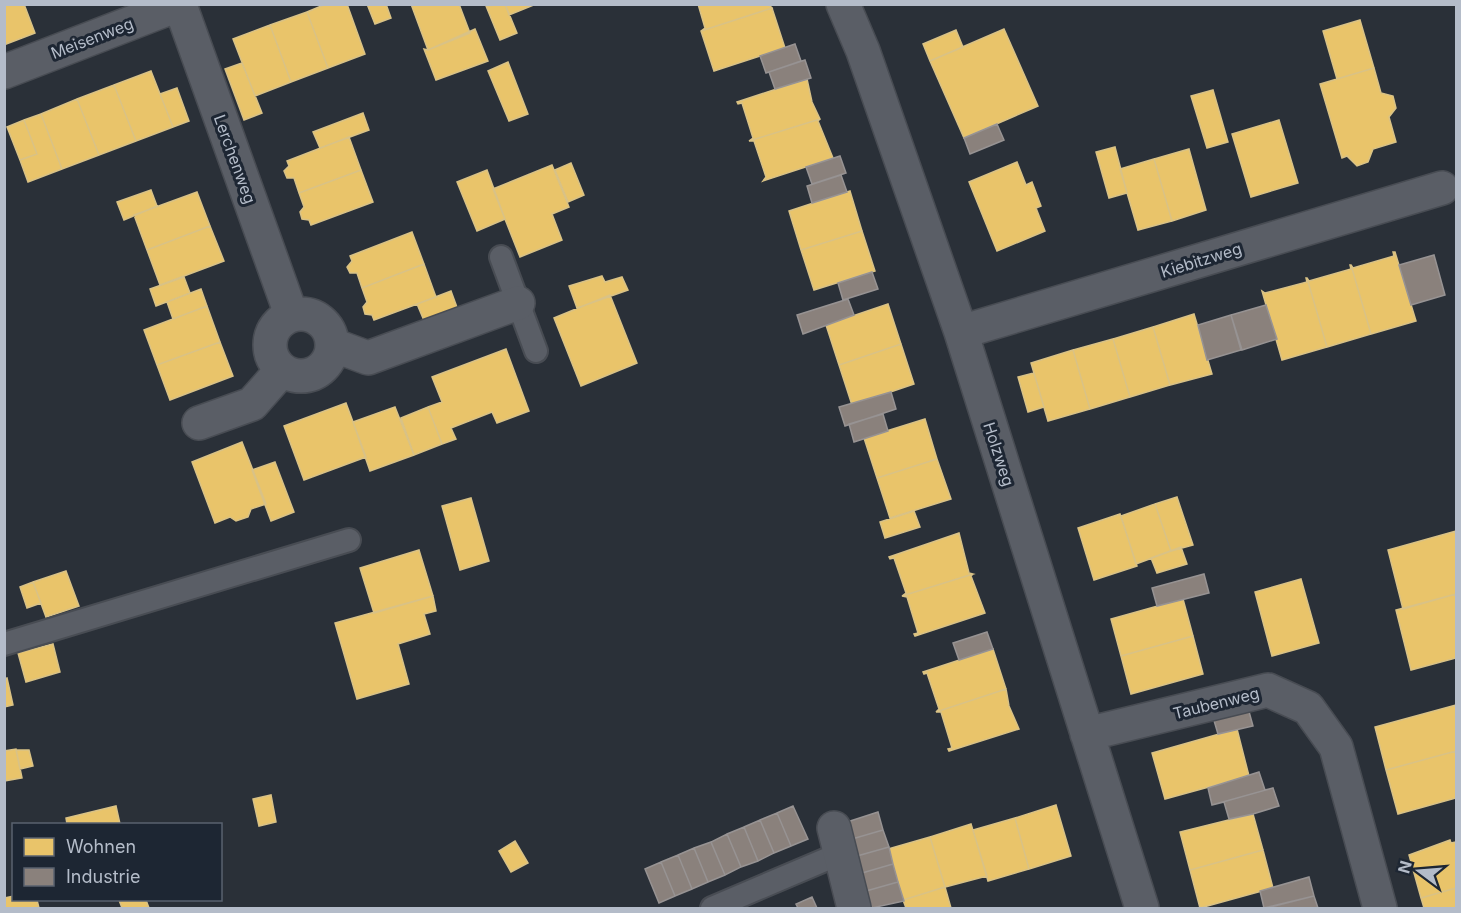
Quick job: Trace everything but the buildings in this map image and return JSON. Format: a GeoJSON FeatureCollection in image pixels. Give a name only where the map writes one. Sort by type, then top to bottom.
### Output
{"type":"FeatureCollection","features":[{"type":"Feature","properties":{"kind":"street","name":"Meisenweg"},"geometry":{"type":"LineString","coordinates":[[4,72],[180,4]]}},
{"type":"Feature","properties":{"kind":"street","name":"Lerchenweg"},"geometry":{"type":"LineString","coordinates":[[180,4],[291,314]]}},
{"type":"Feature","properties":{"kind":"street","name":"Holzweg"},"geometry":{"type":"LineString","coordinates":[[843,4],[863,51],[960,332],[1142,909]]}},
{"type":"Feature","properties":{"kind":"street","name":"Kiebitzweg"},"geometry":{"type":"LineString","coordinates":[[960,332],[1442,188]]}},
{"type":"Feature","properties":{"kind":"street"},"geometry":{"type":"LineString","coordinates":[[333,345],[368,358],[518,303]]}},
{"type":"Feature","properties":{"kind":"street"},"geometry":{"type":"LineString","coordinates":[[291,314],[311,314],[327,326],[333,345],[325,367],[304,377],[281,371],[270,352],[273,329],[291,314]]}},
{"type":"Feature","properties":{"kind":"street"},"geometry":{"type":"LineString","coordinates":[[199,423],[252,404],[281,371]]}},
{"type":"Feature","properties":{"kind":"street","name":"Taubenweg"},"geometry":{"type":"LineString","coordinates":[[1088,734],[1268,690],[1308,708],[1336,747],[1380,909]]}},
{"type":"Feature","properties":{"kind":"street"},"geometry":{"type":"LineString","coordinates":[[837,841],[854,909]]}},
{"type":"Feature","properties":{"kind":"lane"},"geometry":{"type":"LineString","coordinates":[[501,257],[536,351]]}},
{"type":"Feature","properties":{"kind":"lane"},"geometry":{"type":"LineString","coordinates":[[4,644],[349,540]]}},
{"type":"Feature","properties":{"kind":"lane"},"geometry":{"type":"LineString","coordinates":[[712,909],[837,841]]}}]}
